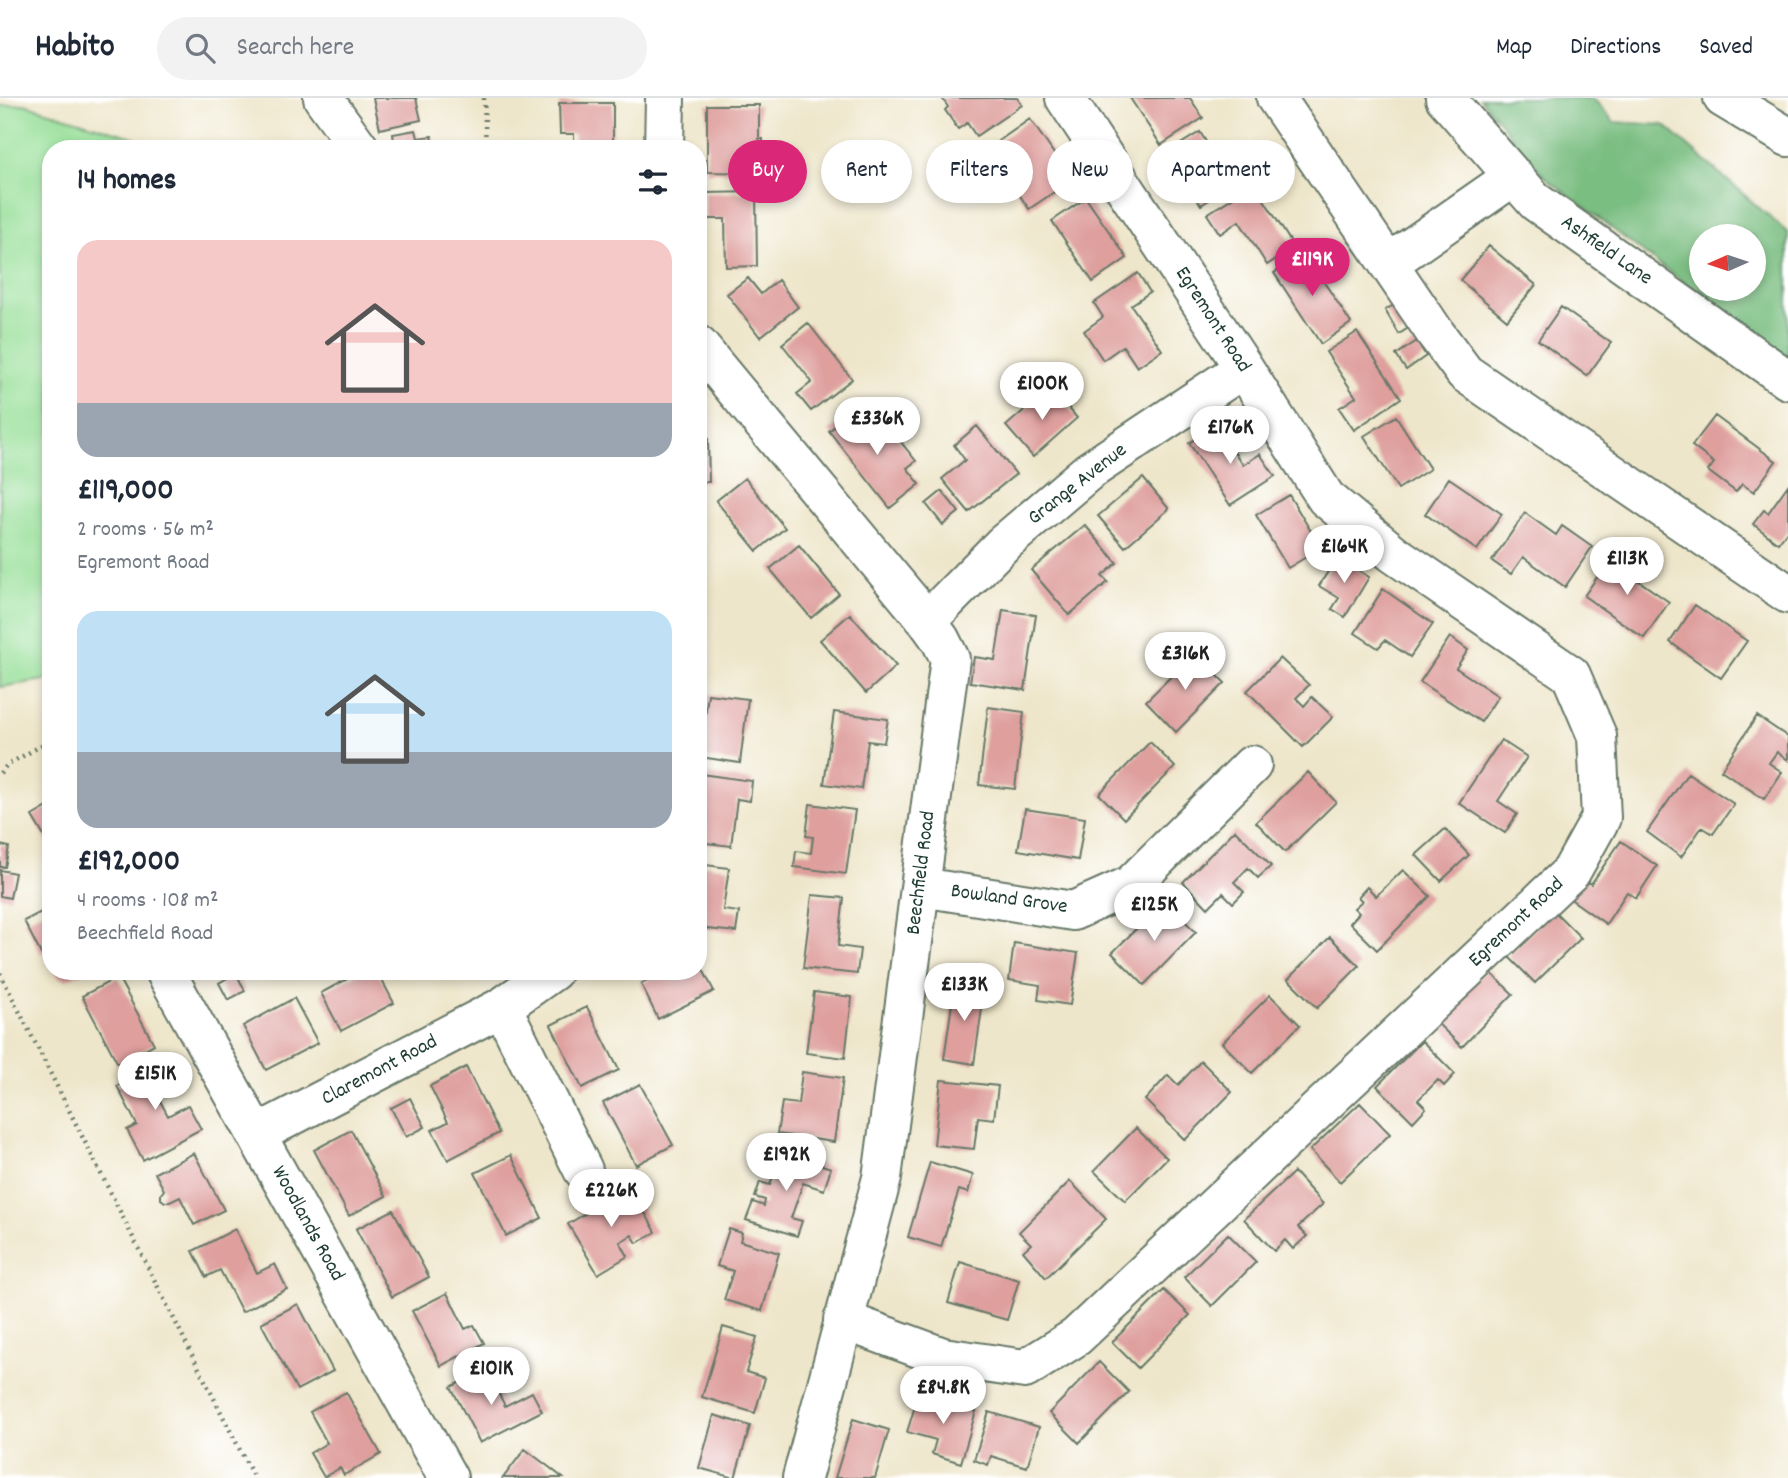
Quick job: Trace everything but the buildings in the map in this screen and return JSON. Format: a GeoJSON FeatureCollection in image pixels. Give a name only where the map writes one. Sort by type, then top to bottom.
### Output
{"type":"FeatureCollection","features":[{"type":"Feature","properties":{"kind":"main road"},"geometry":{"type":"LineString","coordinates":[[323,98],[353,140]]}},
{"type":"Feature","properties":{"kind":"main road"},"geometry":{"type":"LineString","coordinates":[[664,140],[665,98]]}},
{"type":"Feature","properties":{"kind":"main road","name":"Egremont Road"},"geometry":{"type":"LineString","coordinates":[[843,1320],[943,1357],[1025,1370],[1076,1337],[1571,872],[1601,818],[1597,736],[1571,675],[1394,554],[1326,498],[1244,368],[1065,98]]}},
{"type":"Feature","properties":{"kind":"main road"},"geometry":{"type":"LineString","coordinates":[[1276,98],[1465,373],[1788,594]]}},
{"type":"Feature","properties":{"kind":"main road","name":"Ashfield Lane"},"geometry":{"type":"LineString","coordinates":[[1446,98],[1536,202],[1788,380]]}},
{"type":"Feature","properties":{"kind":"main road"},"geometry":{"type":"LineString","coordinates":[[1723,98],[1788,136]]}},
{"type":"Feature","properties":{"kind":"main road"},"geometry":{"type":"LineString","coordinates":[[1389,263],[1514,176]]}},
{"type":"Feature","properties":{"kind":"main road","name":"Beechfield Road"},"geometry":{"type":"LineString","coordinates":[[707,356],[927,621],[950,659],[882,1178],[802,1478]]}},
{"type":"Feature","properties":{"kind":"main road","name":"Grange Avenue"},"geometry":{"type":"LineString","coordinates":[[927,621],[1002,545],[1089,471],[1244,368]]}},
{"type":"Feature","properties":{"kind":"main road","name":"Bowland Grove"},"geometry":{"type":"LineString","coordinates":[[920,887],[1073,911],[1130,886],[1252,765]]}},
{"type":"Feature","properties":{"kind":"main road","name":"Woodlands Road"},"geometry":{"type":"LineString","coordinates":[[170,980],[448,1478]]}},
{"type":"Feature","properties":{"kind":"main road","name":"Claremont Road"},"geometry":{"type":"LineString","coordinates":[[257,1134],[502,1007],[540,980]]}},
{"type":"Feature","properties":{"kind":"main road"},"geometry":{"type":"LineString","coordinates":[[502,1007],[583,1170]]}},
{"type":"Feature","properties":{"kind":"path"},"geometry":{"type":"LineString","coordinates":[[484,98],[486,140]]}},
{"type":"Feature","properties":{"kind":"path"},"geometry":{"type":"LineString","coordinates":[[0,773],[8,765],[42,745]]}},
{"type":"Feature","properties":{"kind":"path"},"geometry":{"type":"LineString","coordinates":[[0,973],[254,1478]]}},
{"type":"Feature","properties":{"kind":"green space"},"geometry":{"type":"Polygon","coordinates":[[[1480,98],[1593,98],[1614,122],[1664,125],[1788,233],[1788,357],[1710,301],[1766,301],[1766,224],[1689,224],[1689,286],[1544,176],[1480,98]]]}},
{"type":"Feature","properties":{"kind":"green space"},"geometry":{"type":"Polygon","coordinates":[[[24,104],[138,140],[42,140],[42,680],[0,687],[0,106],[24,104]]]}}]}
